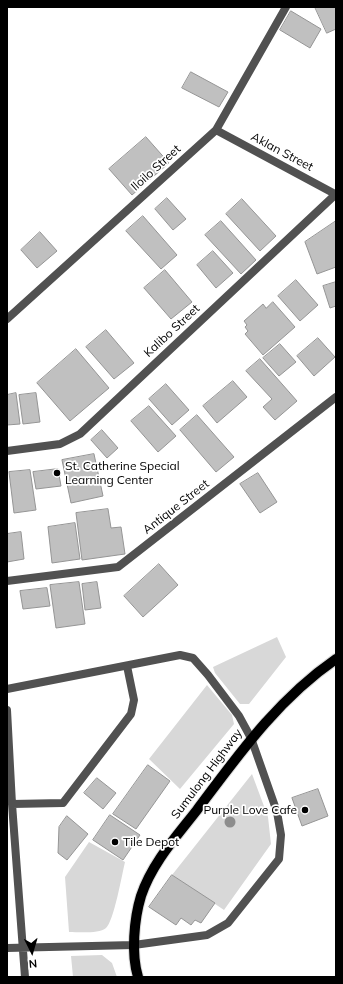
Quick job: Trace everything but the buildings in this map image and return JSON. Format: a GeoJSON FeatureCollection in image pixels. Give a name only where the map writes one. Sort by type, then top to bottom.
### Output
{"type":"FeatureCollection","features":[{"type":"Feature","properties":{"kind":"main road","name":"Sumulong Highway"},"geometry":{"type":"LineString","coordinates":[[138,977],[134,945],[136,924],[141,896],[157,862],[251,738],[292,694],[336,659]]}},
{"type":"Feature","properties":{"kind":"street","name":"Iloilo Street"},"geometry":{"type":"LineString","coordinates":[[7,319],[216,130],[286,7]]}},
{"type":"Feature","properties":{"kind":"street","name":"Aklan Street"},"geometry":{"type":"LineString","coordinates":[[216,130],[336,194]]}},
{"type":"Feature","properties":{"kind":"street","name":"Kalibo Street"},"geometry":{"type":"LineString","coordinates":[[7,451],[60,444],[80,434],[336,194]]}},
{"type":"Feature","properties":{"kind":"street","name":"Antique Street"},"geometry":{"type":"LineString","coordinates":[[7,582],[118,567],[336,397]]}},
{"type":"Feature","properties":{"kind":"street"},"geometry":{"type":"LineString","coordinates":[[7,689],[180,655],[193,658],[239,716],[251,738],[277,812],[281,835],[279,858],[228,923],[207,935],[134,945],[7,948]]}},
{"type":"Feature","properties":{"kind":"street"},"geometry":{"type":"LineString","coordinates":[[12,804],[64,803],[131,714],[134,700],[127,666]]}},
{"type":"Feature","properties":{"kind":"street"},"geometry":{"type":"LineString","coordinates":[[7,710],[12,804],[25,977]]}},
{"type":"Feature","properties":{"kind":"shaded area"},"geometry":{"type":"Polygon","coordinates":[[[277,637],[286,657],[249,704],[240,704],[215,673],[213,667],[277,637]]]}},
{"type":"Feature","properties":{"kind":"shaded area"},"geometry":{"type":"Polygon","coordinates":[[[207,685],[232,715],[234,724],[180,789],[149,759],[207,685]]]}},
{"type":"Feature","properties":{"kind":"shaded area"},"geometry":{"type":"Polygon","coordinates":[[[252,774],[268,817],[271,844],[224,910],[172,875],[252,774]]]}},
{"type":"Feature","properties":{"kind":"shaded area"},"geometry":{"type":"Polygon","coordinates":[[[89,842],[125,862],[120,886],[112,916],[106,928],[94,932],[69,932],[65,877],[89,842]]]}},
{"type":"Feature","properties":{"kind":"shaded area"},"geometry":{"type":"Polygon","coordinates":[[[102,955],[112,963],[117,977],[73,977],[71,956],[102,955]]]}},
{"type":"Feature","properties":{"kind":"place","name":"St. Catherine Special Learning Center"},"geometry":{"type":"Point","coordinates":[57,473]}},
{"type":"Feature","properties":{"kind":"place","name":"Purple Love Cafe"},"geometry":{"type":"Point","coordinates":[305,810]}},
{"type":"Feature","properties":{"kind":"place","name":"Tile Depot"},"geometry":{"type":"Point","coordinates":[115,842]}}]}
